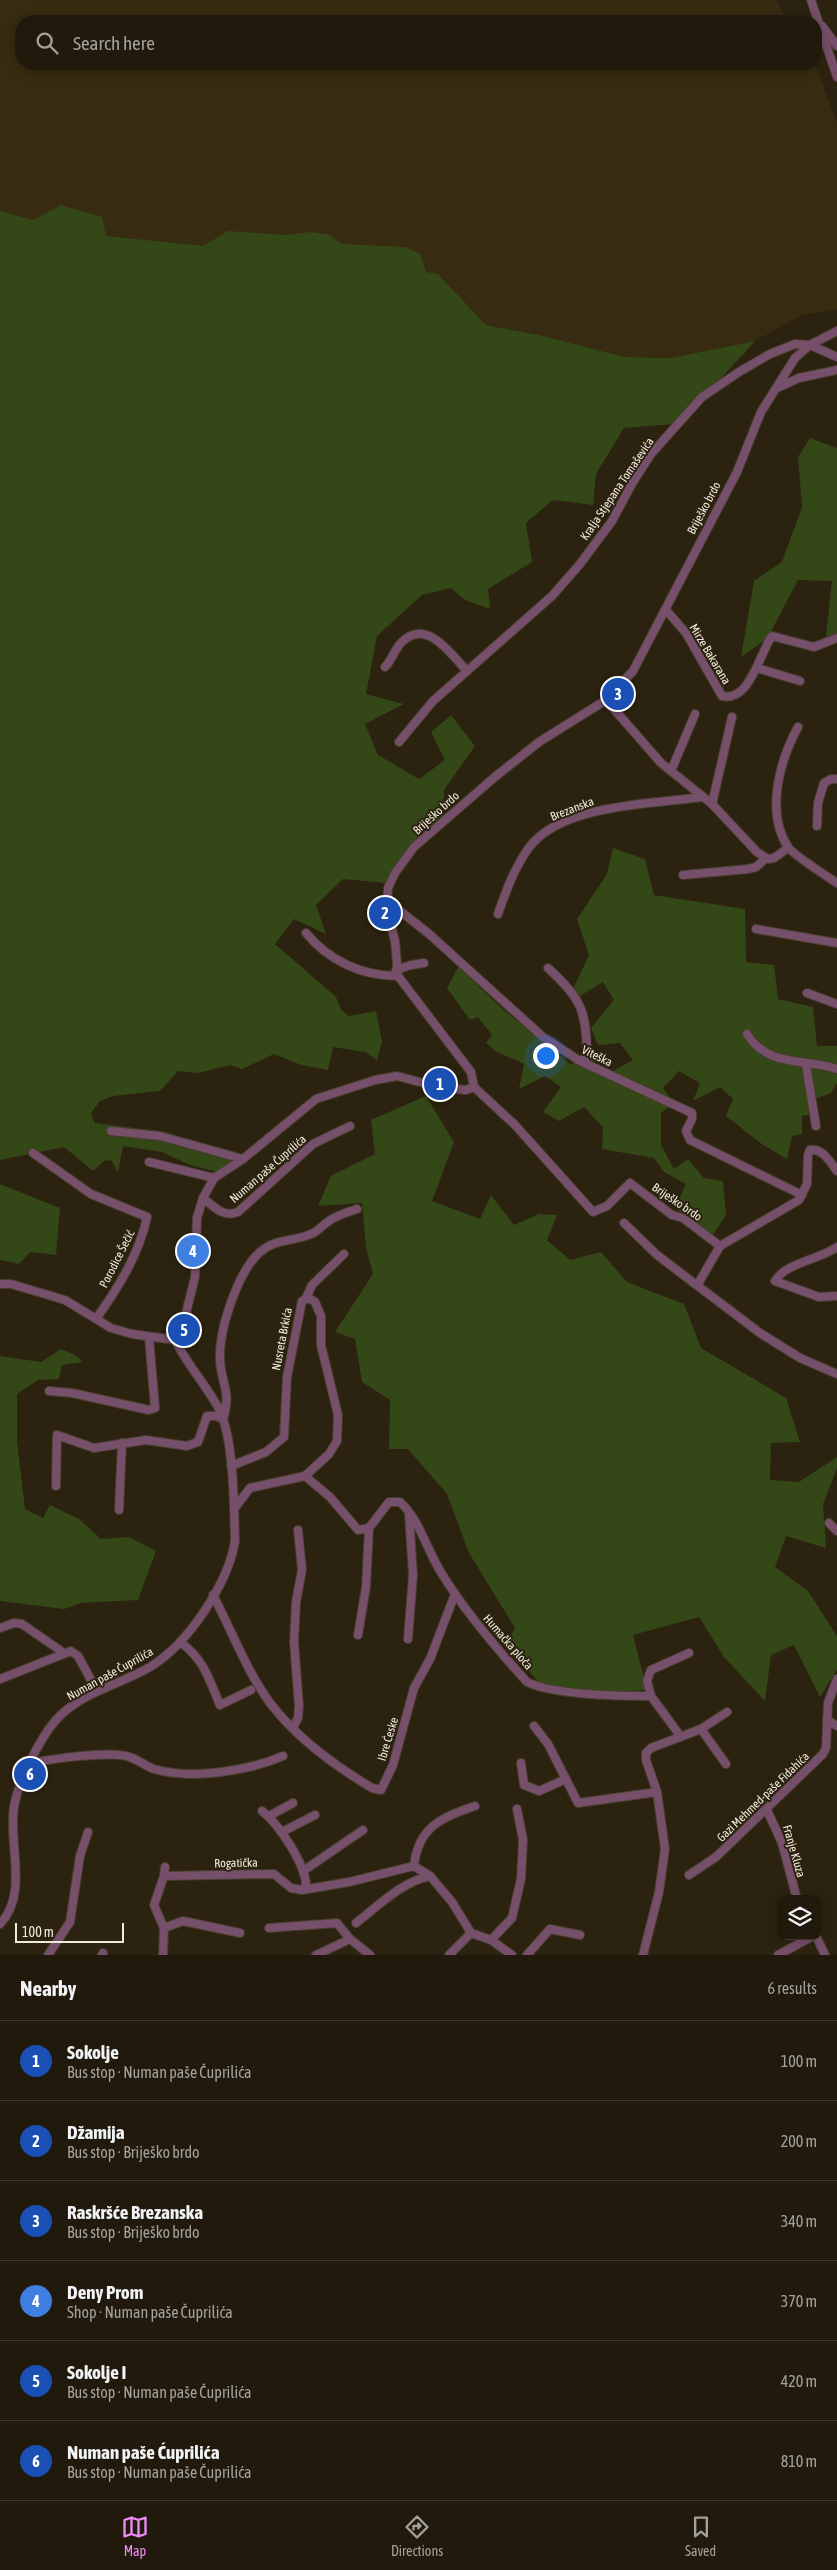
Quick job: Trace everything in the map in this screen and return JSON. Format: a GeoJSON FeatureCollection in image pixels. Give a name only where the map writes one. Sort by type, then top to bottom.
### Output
{"type":"FeatureCollection","features":[{"type":"Feature","properties":{"kind":"street"},"geometry":{"type":"LineString","coordinates":[[811,0],[816,15]]}},
{"type":"Feature","properties":{"kind":"street"},"geometry":{"type":"LineString","coordinates":[[822,25],[837,46]]}},
{"type":"Feature","properties":{"kind":"street"},"geometry":{"type":"LineString","coordinates":[[822,32],[837,77]]}},
{"type":"Feature","properties":{"kind":"street"},"geometry":{"type":"LineString","coordinates":[[810,345],[837,330]]}},
{"type":"Feature","properties":{"kind":"street","name":"Kralja Stjepana Tomaševića"},"geometry":{"type":"LineString","coordinates":[[399,742],[433,701],[552,596],[580,564],[612,521],[633,482],[652,454],[702,397],[770,354],[795,344],[810,345]]}},
{"type":"Feature","properties":{"kind":"street"},"geometry":{"type":"LineString","coordinates":[[810,345],[837,357]]}},
{"type":"Feature","properties":{"kind":"street","name":"Briješko brdo"},"geometry":{"type":"LineString","coordinates":[[720,1246],[683,1218],[672,1215],[630,1182],[607,1206],[593,1212],[515,1125],[474,1087],[471,1072],[397,973],[395,941],[386,911],[386,900],[394,872],[414,847],[496,776],[539,742],[606,700],[633,671],[737,472],[761,412],[779,387],[794,358],[810,345]]}},
{"type":"Feature","properties":{"kind":"street"},"geometry":{"type":"LineString","coordinates":[[779,387],[799,378],[837,370]]}},
{"type":"Feature","properties":{"kind":"street","name":"Mirze Bakarana"},"geometry":{"type":"LineString","coordinates":[[666,610],[686,633],[722,696],[729,697],[743,690],[757,668],[772,636],[814,647],[837,638]]}},
{"type":"Feature","properties":{"kind":"street"},"geometry":{"type":"LineString","coordinates":[[386,667],[405,639],[416,632],[421,632],[437,640],[467,670]]}},
{"type":"Feature","properties":{"kind":"street"},"geometry":{"type":"LineString","coordinates":[[757,668],[800,681]]}},
{"type":"Feature","properties":{"kind":"street"},"geometry":{"type":"LineString","coordinates":[[606,700],[639,741],[671,771],[712,804],[757,852],[766,858],[774,858],[788,848]]}},
{"type":"Feature","properties":{"kind":"street"},"geometry":{"type":"LineString","coordinates":[[671,771],[695,714]]}},
{"type":"Feature","properties":{"kind":"street"},"geometry":{"type":"LineString","coordinates":[[712,804],[732,717]]}},
{"type":"Feature","properties":{"kind":"street"},"geometry":{"type":"LineString","coordinates":[[798,727],[785,750],[780,769],[776,802],[778,826],[788,848],[837,883]]}},
{"type":"Feature","properties":{"kind":"street"},"geometry":{"type":"LineString","coordinates":[[817,826],[818,803],[824,783],[831,779],[837,780]]}},
{"type":"Feature","properties":{"kind":"street","name":"Brezanska"},"geometry":{"type":"LineString","coordinates":[[498,914],[511,877],[528,847],[542,834],[559,824],[591,812],[611,808],[702,797]]}},
{"type":"Feature","properties":{"kind":"street"},"geometry":{"type":"LineString","coordinates":[[682,875],[748,869],[756,867],[766,858]]}},
{"type":"Feature","properties":{"kind":"street","name":"Viteška"},"geometry":{"type":"LineString","coordinates":[[386,900],[435,939],[542,1037],[578,1060],[692,1113],[692,1119],[686,1131],[690,1140],[802,1194]]}},
{"type":"Feature","properties":{"kind":"street"},"geometry":{"type":"LineString","coordinates":[[756,929],[837,943]]}},
{"type":"Feature","properties":{"kind":"street"},"geometry":{"type":"LineString","coordinates":[[306,933],[315,944],[344,964],[383,976],[397,973],[411,965],[424,963]]}},
{"type":"Feature","properties":{"kind":"street"},"geometry":{"type":"LineString","coordinates":[[548,968],[580,1002],[585,1015],[587,1054],[584,1060],[578,1060]]}},
{"type":"Feature","properties":{"kind":"street"},"geometry":{"type":"LineString","coordinates":[[807,993],[837,1004]]}},
{"type":"Feature","properties":{"kind":"street"},"geometry":{"type":"LineString","coordinates":[[747,1034],[758,1048],[770,1055],[806,1065],[837,1070]]}},
{"type":"Feature","properties":{"kind":"street"},"geometry":{"type":"LineString","coordinates":[[806,1065],[816,1126]]}},
{"type":"Feature","properties":{"kind":"street","name":"Numan paše Čuprilića"},"geometry":{"type":"LineString","coordinates":[[1,1920],[12,1908],[15,1889],[14,1806],[30,1763],[55,1721],[73,1706],[97,1691],[150,1667],[171,1652],[202,1615],[232,1555],[235,1540],[234,1510],[231,1466],[223,1419],[219,1408],[188,1365],[175,1340],[184,1321],[195,1277],[197,1218],[203,1198],[214,1178],[243,1159],[316,1099],[375,1080],[397,1076],[438,1087],[466,1090],[474,1087]]}},
{"type":"Feature","properties":{"kind":"street","name":"Numan paše Čuprilića"},"geometry":{"type":"LineString","coordinates":[[203,1198],[224,1214],[231,1215],[238,1212],[313,1144],[350,1126]]}},
{"type":"Feature","properties":{"kind":"street","name":"Numan paše Čuprilića"},"geometry":{"type":"LineString","coordinates":[[111,1131],[160,1136],[243,1159]]}},
{"type":"Feature","properties":{"kind":"street"},"geometry":{"type":"LineString","coordinates":[[698,1284],[720,1246],[792,1205],[802,1194],[807,1184],[808,1155],[810,1150],[823,1153],[837,1171]]}},
{"type":"Feature","properties":{"kind":"street","name":"Porodice Šečić"},"geometry":{"type":"LineString","coordinates":[[33,1153],[90,1194],[147,1217],[144,1234],[132,1260],[96,1320]]}},
{"type":"Feature","properties":{"kind":"street"},"geometry":{"type":"LineString","coordinates":[[149,1162],[214,1178]]}},
{"type":"Feature","properties":{"kind":"street","name":"Numan paše Čuprilića"},"geometry":{"type":"LineString","coordinates":[[223,1419],[228,1402],[220,1359],[233,1294],[246,1269],[268,1246],[308,1236],[318,1231],[329,1220],[357,1209]]}},
{"type":"Feature","properties":{"kind":"street"},"geometry":{"type":"LineString","coordinates":[[624,1224],[657,1255],[698,1284],[760,1333],[800,1358],[837,1374]]}},
{"type":"Feature","properties":{"kind":"street"},"geometry":{"type":"LineString","coordinates":[[837,1247],[829,1253],[798,1264],[775,1281],[819,1298],[837,1296]]}},
{"type":"Feature","properties":{"kind":"street"},"geometry":{"type":"LineString","coordinates":[[306,1298],[312,1285],[344,1254]]}},
{"type":"Feature","properties":{"kind":"street"},"geometry":{"type":"LineString","coordinates":[[0,1284],[11,1284],[65,1300],[111,1328],[150,1337],[175,1340]]}},
{"type":"Feature","properties":{"kind":"street","name":"Nusreta Brkića"},"geometry":{"type":"LineString","coordinates":[[231,1466],[266,1452],[284,1437],[286,1377],[290,1351],[301,1303],[306,1298],[315,1302],[321,1316],[321,1345],[338,1415],[337,1441],[329,1454],[305,1476]]}},
{"type":"Feature","properties":{"kind":"street"},"geometry":{"type":"LineString","coordinates":[[49,1391],[72,1393],[142,1408],[155,1408],[150,1337]]}},
{"type":"Feature","properties":{"kind":"street"},"geometry":{"type":"LineString","coordinates":[[56,1486],[57,1435],[87,1447],[146,1440],[192,1446],[201,1438],[207,1416],[214,1415],[223,1419]]}},
{"type":"Feature","properties":{"kind":"street"},"geometry":{"type":"LineString","coordinates":[[119,1510],[122,1444]]}},
{"type":"Feature","properties":{"kind":"street"},"geometry":{"type":"LineString","coordinates":[[234,1510],[250,1488],[305,1476],[330,1497],[358,1530],[369,1528]]}},
{"type":"Feature","properties":{"kind":"street"},"geometry":{"type":"LineString","coordinates":[[358,1635],[366,1587],[369,1528],[389,1502],[400,1502],[409,1510],[413,1575],[408,1639]]}},
{"type":"Feature","properties":{"kind":"street","name":"Humačka ploča"},"geometry":{"type":"LineString","coordinates":[[409,1510],[440,1572],[455,1594],[469,1614],[527,1682],[537,1686],[574,1691],[651,1696]]}},
{"type":"Feature","properties":{"kind":"street"},"geometry":{"type":"LineString","coordinates":[[829,1523],[837,1531]]}},
{"type":"Feature","properties":{"kind":"street"},"geometry":{"type":"LineString","coordinates":[[293,1727],[298,1718],[299,1706],[294,1642],[296,1602],[302,1570],[298,1530]]}},
{"type":"Feature","properties":{"kind":"street","name":"Ibre Ćeske"},"geometry":{"type":"LineString","coordinates":[[212,1595],[242,1655],[270,1703],[324,1758],[372,1788],[381,1790],[393,1765],[414,1688],[430,1659],[455,1594]]}},
{"type":"Feature","properties":{"kind":"street"},"geometry":{"type":"LineString","coordinates":[[0,1628],[14,1623],[22,1624],[64,1653]]}},
{"type":"Feature","properties":{"kind":"street"},"geometry":{"type":"LineString","coordinates":[[180,1642],[194,1652],[205,1669],[220,1706],[251,1690]]}},
{"type":"Feature","properties":{"kind":"street"},"geometry":{"type":"LineString","coordinates":[[0,1679],[71,1651],[78,1656],[97,1691]]}},
{"type":"Feature","properties":{"kind":"street"},"geometry":{"type":"LineString","coordinates":[[681,1738],[651,1696],[647,1681],[651,1670],[690,1653]]}},
{"type":"Feature","properties":{"kind":"street","name":"Gazi Mehmed-paše Fidahića"},"geometry":{"type":"LineString","coordinates":[[689,1875],[716,1857],[767,1810],[823,1754],[826,1748],[830,1696],[837,1679]]}},
{"type":"Feature","properties":{"kind":"street"},"geometry":{"type":"LineString","coordinates":[[643,1955],[664,1867],[664,1833],[657,1792],[646,1760],[646,1752],[701,1729],[726,1712]]}},
{"type":"Feature","properties":{"kind":"street"},"geometry":{"type":"LineString","coordinates":[[827,1720],[837,1726]]}},
{"type":"Feature","properties":{"kind":"street"},"geometry":{"type":"LineString","coordinates":[[534,1726],[548,1744],[576,1801],[581,1804],[657,1792]]}},
{"type":"Feature","properties":{"kind":"street"},"geometry":{"type":"LineString","coordinates":[[701,1729],[726,1764]]}},
{"type":"Feature","properties":{"kind":"street"},"geometry":{"type":"LineString","coordinates":[[30,1763],[84,1756],[126,1756],[155,1769],[214,1773],[263,1765],[282,1756]]}},
{"type":"Feature","properties":{"kind":"street"},"geometry":{"type":"LineString","coordinates":[[521,1763],[524,1785],[539,1791],[566,1779]]}},
{"type":"Feature","properties":{"kind":"street"},"geometry":{"type":"LineString","coordinates":[[269,1816],[293,1803]]}},
{"type":"Feature","properties":{"kind":"street"},"geometry":{"type":"LineString","coordinates":[[414,1866],[416,1847],[444,1816],[476,1806]]}},
{"type":"Feature","properties":{"kind":"street"},"geometry":{"type":"LineString","coordinates":[[491,1940],[512,1918],[521,1879],[523,1840],[517,1809]]}},
{"type":"Feature","properties":{"kind":"street"},"geometry":{"type":"LineString","coordinates":[[262,1810],[282,1832],[303,1871],[306,1886],[302,1890]]}},
{"type":"Feature","properties":{"kind":"street","name":"Franje Kluza"},"geometry":{"type":"LineString","coordinates":[[767,1810],[782,1843],[796,1895]]}},
{"type":"Feature","properties":{"kind":"street"},"geometry":{"type":"LineString","coordinates":[[282,1832],[315,1815]]}},
{"type":"Feature","properties":{"kind":"street"},"geometry":{"type":"LineString","coordinates":[[303,1871],[363,1830]]}},
{"type":"Feature","properties":{"kind":"street"},"geometry":{"type":"LineString","coordinates":[[48,1955],[70,1922],[80,1856],[88,1832]]}},
{"type":"Feature","properties":{"kind":"street"},"geometry":{"type":"LineString","coordinates":[[302,1890],[349,1882],[414,1866],[430,1876],[452,1902],[471,1933],[491,1940],[512,1955]]}},
{"type":"Feature","properties":{"kind":"street"},"geometry":{"type":"LineString","coordinates":[[163,1955],[164,1928],[154,1904],[164,1876],[165,1867]]}},
{"type":"Feature","properties":{"kind":"street","name":"Rogatička"},"geometry":{"type":"LineString","coordinates":[[164,1876],[274,1874],[291,1888],[302,1890]]}},
{"type":"Feature","properties":{"kind":"street"},"geometry":{"type":"LineString","coordinates":[[356,1923],[419,1878],[430,1876]]}},
{"type":"Feature","properties":{"kind":"street"},"geometry":{"type":"LineString","coordinates":[[164,1928],[183,1922],[240,1934]]}},
{"type":"Feature","properties":{"kind":"street"},"geometry":{"type":"LineString","coordinates":[[269,1928],[337,1923],[350,1939],[370,1955]]}},
{"type":"Feature","properties":{"kind":"street"},"geometry":{"type":"LineString","coordinates":[[526,1955],[550,1929],[580,1935]]}},
{"type":"Feature","properties":{"kind":"street"},"geometry":{"type":"LineString","coordinates":[[449,1955],[471,1933]]}},
{"type":"Feature","properties":{"kind":"street"},"geometry":{"type":"LineString","coordinates":[[316,1955],[350,1939]]}},
{"type":"Feature","properties":{"kind":"street"},"geometry":{"type":"LineString","coordinates":[[778,1955],[806,1940]]}},
{"type":"Feature","properties":{"kind":"street"},"geometry":{"type":"LineString","coordinates":[[816,1940],[825,1955]]}},
{"type":"Feature","properties":{"kind":"shaded area"},"geometry":{"type":"Polygon","coordinates":[[[0,0],[776,0],[785,15],[15,15],[15,70],[817,70],[837,122],[837,310],[802,315],[755,341],[671,358],[625,357],[539,335],[486,325],[438,274],[0,230],[0,0]]]}},
{"type":"Feature","properties":{"kind":"green space"},"geometry":{"type":"Polygon","coordinates":[[[61,205],[102,217],[106,236],[203,246],[228,231],[285,235],[311,232],[330,235],[342,244],[406,247],[420,254],[426,272],[438,274],[486,325],[539,335],[625,357],[671,358],[755,341],[703,398],[674,424],[624,428],[596,474],[593,505],[553,500],[526,523],[532,562],[488,589],[490,609],[465,600],[451,588],[422,595],[377,636],[366,694],[404,704],[365,724],[378,755],[419,779],[445,760],[431,732],[451,715],[475,746],[444,790],[443,824],[412,847],[386,883],[343,879],[316,905],[326,934],[294,919],[275,944],[336,997],[341,1010],[349,1016],[376,1011],[382,1041],[377,1060],[365,1052],[333,1047],[328,1070],[301,1065],[274,1054],[242,1069],[230,1065],[198,1073],[178,1071],[160,1091],[113,1096],[100,1101],[91,1113],[95,1123],[166,1132],[240,1157],[217,1172],[190,1165],[162,1152],[123,1146],[118,1172],[111,1160],[104,1161],[93,1171],[64,1147],[0,1160],[0,211],[33,220],[61,205]]]}},
{"type":"Feature","properties":{"kind":"green space"},"geometry":{"type":"Polygon","coordinates":[[[810,438],[837,448],[837,636],[826,636],[832,581],[798,580],[767,639],[741,657],[754,581],[782,562],[802,507],[798,457],[810,438]]]}},
{"type":"Feature","properties":{"kind":"green space"},"geometry":{"type":"Polygon","coordinates":[[[613,848],[645,859],[654,895],[745,909],[746,962],[774,965],[778,999],[813,1007],[817,1046],[837,1046],[837,1083],[831,1093],[815,1099],[812,1114],[802,1116],[802,1134],[792,1136],[787,1159],[763,1145],[726,1116],[733,1099],[720,1087],[693,1101],[700,1083],[679,1071],[663,1088],[673,1103],[661,1113],[661,1145],[674,1169],[688,1159],[704,1178],[723,1181],[726,1215],[713,1235],[675,1208],[686,1184],[664,1172],[654,1158],[602,1149],[603,1127],[584,1107],[559,1121],[543,1112],[561,1087],[545,1076],[519,1089],[524,1064],[495,1051],[486,1043],[492,1035],[478,1017],[470,1020],[447,988],[463,958],[471,979],[504,1010],[570,1064],[592,1057],[600,1072],[610,1073],[633,1060],[620,1043],[598,1045],[591,1028],[614,1000],[603,982],[580,996],[574,987],[589,955],[577,919],[607,874],[613,848]]]}},
{"type":"Feature","properties":{"kind":"green space"},"geometry":{"type":"Polygon","coordinates":[[[426,1096],[454,1142],[432,1201],[480,1219],[491,1195],[514,1225],[539,1214],[557,1215],[547,1240],[570,1260],[601,1252],[627,1282],[684,1304],[701,1348],[786,1398],[800,1442],[771,1443],[770,1480],[799,1482],[837,1457],[837,1468],[823,1504],[826,1548],[786,1536],[775,1567],[808,1591],[837,1636],[837,1670],[820,1697],[794,1645],[771,1655],[765,1701],[724,1657],[699,1617],[633,1635],[647,1690],[604,1692],[541,1685],[506,1645],[515,1628],[469,1553],[447,1494],[408,1449],[389,1449],[390,1400],[362,1382],[355,1339],[335,1332],[373,1274],[366,1248],[362,1203],[318,1206],[331,1176],[375,1154],[371,1120],[426,1096]]]}},
{"type":"Feature","properties":{"kind":"green space"},"geometry":{"type":"Polygon","coordinates":[[[0,1184],[60,1208],[56,1255],[30,1252],[19,1264],[0,1260],[0,1184]]]}},
{"type":"Feature","properties":{"kind":"green space"},"geometry":{"type":"Polygon","coordinates":[[[61,1349],[75,1355],[83,1362],[62,1365],[59,1379],[38,1380],[17,1394],[17,1441],[25,1509],[43,1518],[50,1505],[79,1519],[101,1539],[129,1537],[156,1551],[138,1600],[81,1603],[64,1609],[0,1601],[0,1356],[41,1362],[61,1349]]]}},
{"type":"Feature","properties":{"kind":"place","name":"Raskršće Brezanska"},"geometry":{"type":"Point","coordinates":[618,694]}},
{"type":"Feature","properties":{"kind":"place","name":"Džamija"},"geometry":{"type":"Point","coordinates":[385,913]}},
{"type":"Feature","properties":{"kind":"place","name":"Sokolje"},"geometry":{"type":"Point","coordinates":[440,1084]}},
{"type":"Feature","properties":{"kind":"place","name":"Deny Prom"},"geometry":{"type":"Point","coordinates":[193,1251]}},
{"type":"Feature","properties":{"kind":"place","name":"Sokolje I"},"geometry":{"type":"Point","coordinates":[184,1330]}},
{"type":"Feature","properties":{"kind":"place","name":"Numan paše Ćuprilića"},"geometry":{"type":"Point","coordinates":[30,1774]}}]}
